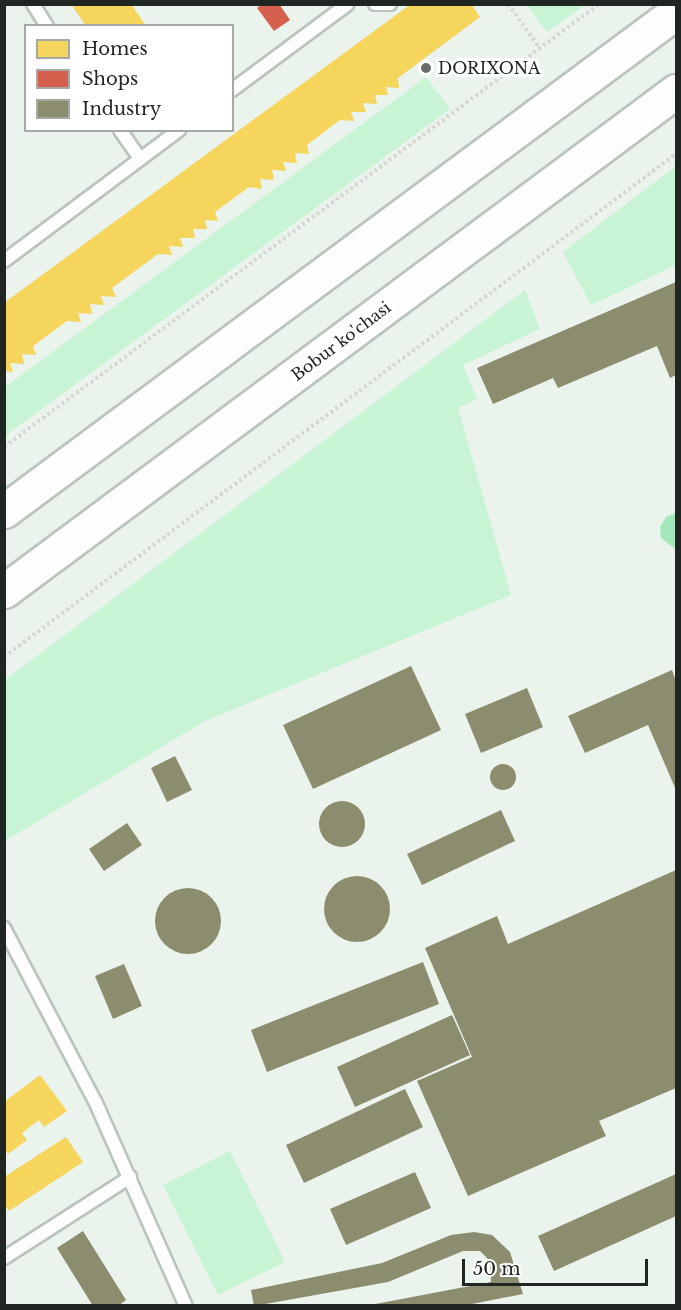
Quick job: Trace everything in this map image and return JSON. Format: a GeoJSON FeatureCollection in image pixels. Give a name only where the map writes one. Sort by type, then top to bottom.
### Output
{"type":"FeatureCollection","features":[{"type":"Feature","properties":{"kind":"main road"},"geometry":{"type":"LineString","coordinates":[[4,511],[676,12]]}},
{"type":"Feature","properties":{"kind":"main road","name":"Bobur ko'chasi"},"geometry":{"type":"LineString","coordinates":[[4,591],[676,91]]}},
{"type":"Feature","properties":{"kind":"lane"},"geometry":{"type":"LineString","coordinates":[[33,4],[46,24]]}},
{"type":"Feature","properties":{"kind":"lane"},"geometry":{"type":"LineString","coordinates":[[234,89],[348,4]]}},
{"type":"Feature","properties":{"kind":"lane"},"geometry":{"type":"LineString","coordinates":[[375,4],[390,4]]}},
{"type":"Feature","properties":{"kind":"lane"},"geometry":{"type":"LineString","coordinates":[[121,132],[140,159]]}},
{"type":"Feature","properties":{"kind":"lane"},"geometry":{"type":"LineString","coordinates":[[4,261],[175,132]]}},
{"type":"Feature","properties":{"kind":"lane"},"geometry":{"type":"LineString","coordinates":[[4,928],[95,1101],[186,1305]]}},
{"type":"Feature","properties":{"kind":"lane"},"geometry":{"type":"LineString","coordinates":[[4,1258],[130,1177]]}},
{"type":"Feature","properties":{"kind":"path"},"geometry":{"type":"LineString","coordinates":[[508,4],[540,48]]}},
{"type":"Feature","properties":{"kind":"path"},"geometry":{"type":"LineString","coordinates":[[4,447],[599,4]]}},
{"type":"Feature","properties":{"kind":"path"},"geometry":{"type":"LineString","coordinates":[[4,657],[676,154]]}},
{"type":"Feature","properties":{"kind":"shaded area"},"geometry":{"type":"Polygon","coordinates":[[[527,5],[585,5],[547,32],[527,5]]]}},
{"type":"Feature","properties":{"kind":"shaded area"},"geometry":{"type":"Polygon","coordinates":[[[426,77],[450,109],[5,436],[5,387],[426,77]]]}},
{"type":"Feature","properties":{"kind":"shaded area"},"geometry":{"type":"Polygon","coordinates":[[[676,166],[676,265],[591,305],[563,252],[676,166]]]}},
{"type":"Feature","properties":{"kind":"shaded area"},"geometry":{"type":"Polygon","coordinates":[[[525,290],[540,329],[463,365],[477,399],[458,408],[511,595],[205,721],[5,841],[5,680],[525,290]]]}},
{"type":"Feature","properties":{"kind":"shaded area"},"geometry":{"type":"Polygon","coordinates":[[[676,513],[676,548],[674,548],[661,538],[660,527],[666,517],[676,513]]]}},
{"type":"Feature","properties":{"kind":"shaded area"},"geometry":{"type":"Polygon","coordinates":[[[230,1151],[285,1262],[218,1295],[163,1185],[230,1151]]]}},
{"type":"Feature","properties":{"kind":"building: Homes"},"geometry":{"type":"Polygon","coordinates":[[[71,4],[131,4],[145,24],[85,24],[71,4]]]}},
{"type":"Feature","properties":{"kind":"building: Homes"},"geometry":{"type":"Polygon","coordinates":[[[411,4],[471,4],[480,17],[398,78],[399,88],[386,87],[388,95],[375,95],[377,104],[363,103],[366,112],[351,112],[354,121],[340,120],[307,145],[309,154],[295,153],[297,163],[283,162],[286,171],[272,170],[274,180],[260,179],[262,189],[249,187],[215,212],[218,221],[205,220],[207,229],[193,229],[195,238],[180,238],[183,247],[169,246],[172,255],[158,254],[112,288],[116,297],[101,296],[104,305],[90,304],[92,314],[78,313],[81,322],[67,321],[33,346],[36,355],[22,354],[24,364],[10,363],[13,372],[4,371],[4,303],[411,4]]]}},
{"type":"Feature","properties":{"kind":"building: Homes"},"geometry":{"type":"Polygon","coordinates":[[[40,1075],[67,1111],[44,1127],[39,1120],[22,1133],[27,1140],[8,1154],[4,1148],[4,1102],[40,1075]]]}},
{"type":"Feature","properties":{"kind":"building: Homes"},"geometry":{"type":"Polygon","coordinates":[[[66,1137],[83,1162],[9,1211],[4,1204],[4,1177],[66,1137]]]}},
{"type":"Feature","properties":{"kind":"building: Shops"},"geometry":{"type":"Polygon","coordinates":[[[262,4],[279,4],[290,20],[274,31],[257,8],[262,4]]]}},
{"type":"Feature","properties":{"kind":"building: Industry"},"geometry":{"type":"Polygon","coordinates":[[[676,282],[676,375],[670,378],[657,346],[558,388],[553,378],[493,404],[477,368],[676,282]]]}},
{"type":"Feature","properties":{"kind":"building: Industry"},"geometry":{"type":"Polygon","coordinates":[[[411,666],[441,730],[313,789],[283,725],[411,666]]]}},
{"type":"Feature","properties":{"kind":"building: Industry"},"geometry":{"type":"Polygon","coordinates":[[[672,670],[676,681],[676,790],[648,725],[585,753],[568,716],[672,670]]]}},
{"type":"Feature","properties":{"kind":"building: Industry"},"geometry":{"type":"Polygon","coordinates":[[[527,688],[543,727],[481,753],[465,714],[527,688]]]}},
{"type":"Feature","properties":{"kind":"building: Industry"},"geometry":{"type":"Polygon","coordinates":[[[175,756],[192,790],[167,802],[151,768],[175,756]]]}},
{"type":"Feature","properties":{"kind":"building: Industry"},"geometry":{"type":"Polygon","coordinates":[[[503,764],[512,768],[516,777],[512,786],[503,790],[494,786],[490,777],[494,768],[503,764]]]}},
{"type":"Feature","properties":{"kind":"building: Industry"},"geometry":{"type":"Polygon","coordinates":[[[342,801],[358,808],[365,824],[358,840],[342,847],[326,840],[319,824],[326,808],[342,801]]]}},
{"type":"Feature","properties":{"kind":"building: Industry"},"geometry":{"type":"Polygon","coordinates":[[[501,810],[515,841],[422,885],[407,854],[501,810]]]}},
{"type":"Feature","properties":{"kind":"building: Industry"},"geometry":{"type":"Polygon","coordinates":[[[127,823],[142,845],[104,871],[89,849],[127,823]]]}},
{"type":"Feature","properties":{"kind":"building: Industry"},"geometry":{"type":"Polygon","coordinates":[[[676,870],[676,1088],[599,1121],[606,1136],[468,1196],[417,1081],[472,1057],[425,948],[497,916],[508,944],[676,870]]]}},
{"type":"Feature","properties":{"kind":"building: Industry"},"geometry":{"type":"Polygon","coordinates":[[[357,876],[370,879],[380,886],[387,896],[390,909],[387,922],[380,932],[370,939],[357,942],[344,939],[334,932],[327,922],[324,909],[327,896],[334,886],[344,879],[357,876]]]}},
{"type":"Feature","properties":{"kind":"building: Industry"},"geometry":{"type":"Polygon","coordinates":[[[188,888],[201,891],[211,898],[218,908],[221,921],[218,934],[211,944],[201,951],[188,954],[175,951],[165,944],[158,934],[155,921],[158,908],[165,898],[175,891],[188,888]]]}},
{"type":"Feature","properties":{"kind":"building: Industry"},"geometry":{"type":"Polygon","coordinates":[[[423,962],[439,1004],[267,1072],[251,1030],[423,962]]]}},
{"type":"Feature","properties":{"kind":"building: Industry"},"geometry":{"type":"Polygon","coordinates":[[[124,964],[142,1006],[113,1019],[95,976],[124,964]]]}},
{"type":"Feature","properties":{"kind":"building: Industry"},"geometry":{"type":"Polygon","coordinates":[[[452,1015],[470,1055],[355,1107],[337,1067],[452,1015]]]}},
{"type":"Feature","properties":{"kind":"building: Industry"},"geometry":{"type":"Polygon","coordinates":[[[405,1089],[423,1127],[304,1183],[286,1145],[405,1089]]]}},
{"type":"Feature","properties":{"kind":"building: Industry"},"geometry":{"type":"Polygon","coordinates":[[[415,1172],[431,1208],[346,1245],[330,1209],[415,1172]]]}},
{"type":"Feature","properties":{"kind":"building: Industry"},"geometry":{"type":"Polygon","coordinates":[[[676,1174],[676,1216],[554,1271],[538,1236],[676,1174]]]}},
{"type":"Feature","properties":{"kind":"building: Industry"},"geometry":{"type":"Polygon","coordinates":[[[83,1231],[126,1300],[118,1306],[93,1306],[57,1248],[83,1231]]]}},
{"type":"Feature","properties":{"kind":"building: Industry"},"geometry":{"type":"Polygon","coordinates":[[[474,1232],[492,1235],[510,1252],[523,1294],[462,1306],[365,1306],[491,1282],[490,1261],[480,1251],[463,1251],[388,1282],[254,1306],[251,1290],[382,1263],[451,1235],[474,1232]]]}},
{"type":"Feature","properties":{"kind":"place","name":"DORIXONA"},"geometry":{"type":"Point","coordinates":[426,68]}}]}
